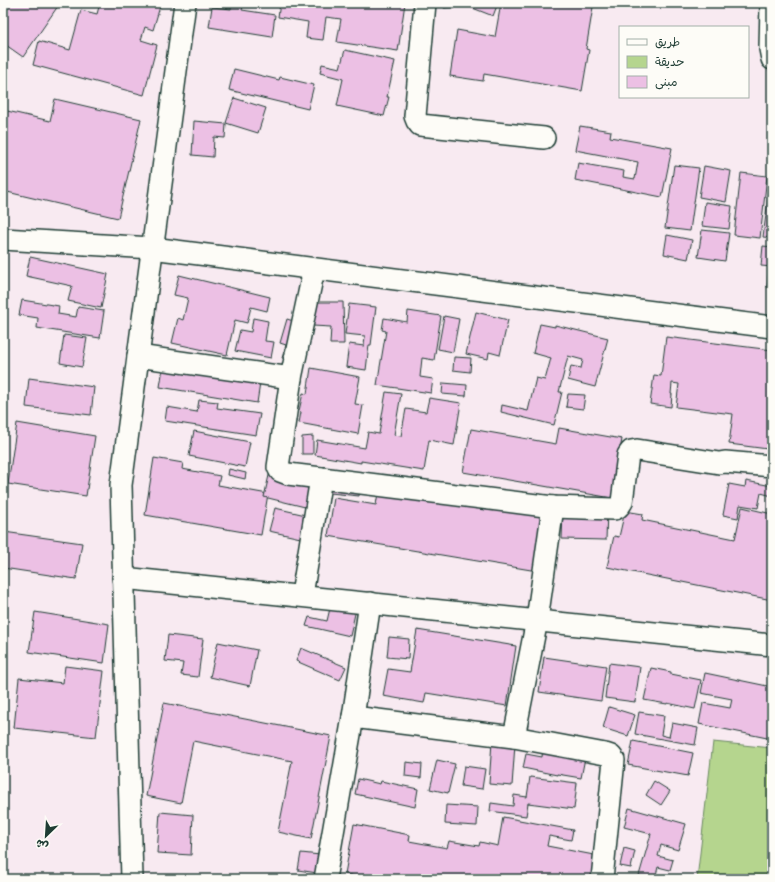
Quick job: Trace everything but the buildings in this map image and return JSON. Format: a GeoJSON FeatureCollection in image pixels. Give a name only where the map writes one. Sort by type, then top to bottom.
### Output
{"type":"FeatureCollection","features":[{"type":"Feature","properties":{"kind":"street"},"geometry":{"type":"LineString","coordinates":[[132,879],[121,485],[185,3]]}},
{"type":"Feature","properties":{"kind":"street"},"geometry":{"type":"LineString","coordinates":[[425,3],[415,116],[420,125],[544,138]]}},
{"type":"Feature","properties":{"kind":"street"},"geometry":{"type":"LineString","coordinates":[[771,3],[770,49],[772,59]]}},
{"type":"Feature","properties":{"kind":"street"},"geometry":{"type":"LineString","coordinates":[[3,239],[152,248],[772,327]]}},
{"type":"Feature","properties":{"kind":"street"},"geometry":{"type":"LineString","coordinates":[[314,269],[292,378],[278,467],[280,471],[288,474],[553,507],[616,509],[622,502],[628,455],[631,451],[637,450],[720,463],[725,462],[772,466]]}},
{"type":"Feature","properties":{"kind":"street"},"geometry":{"type":"LineString","coordinates":[[138,356],[292,378]]}},
{"type":"Feature","properties":{"kind":"street"},"geometry":{"type":"LineString","coordinates":[[302,596],[321,478]]}},
{"type":"Feature","properties":{"kind":"street"},"geometry":{"type":"LineString","coordinates":[[514,737],[537,620],[553,507]]}},
{"type":"Feature","properties":{"kind":"street"},"geometry":{"type":"LineString","coordinates":[[123,578],[772,645]]}},
{"type":"Feature","properties":{"kind":"street"},"geometry":{"type":"LineString","coordinates":[[325,879],[353,717],[370,603]]}},
{"type":"Feature","properties":{"kind":"street"},"geometry":{"type":"LineString","coordinates":[[353,717],[514,737],[611,756],[614,760],[602,879]]}},
{"type":"Feature","properties":{"kind":"green space"},"geometry":{"type":"Polygon","coordinates":[[[713,742],[772,748],[772,879],[697,879],[713,742]]]}}]}
